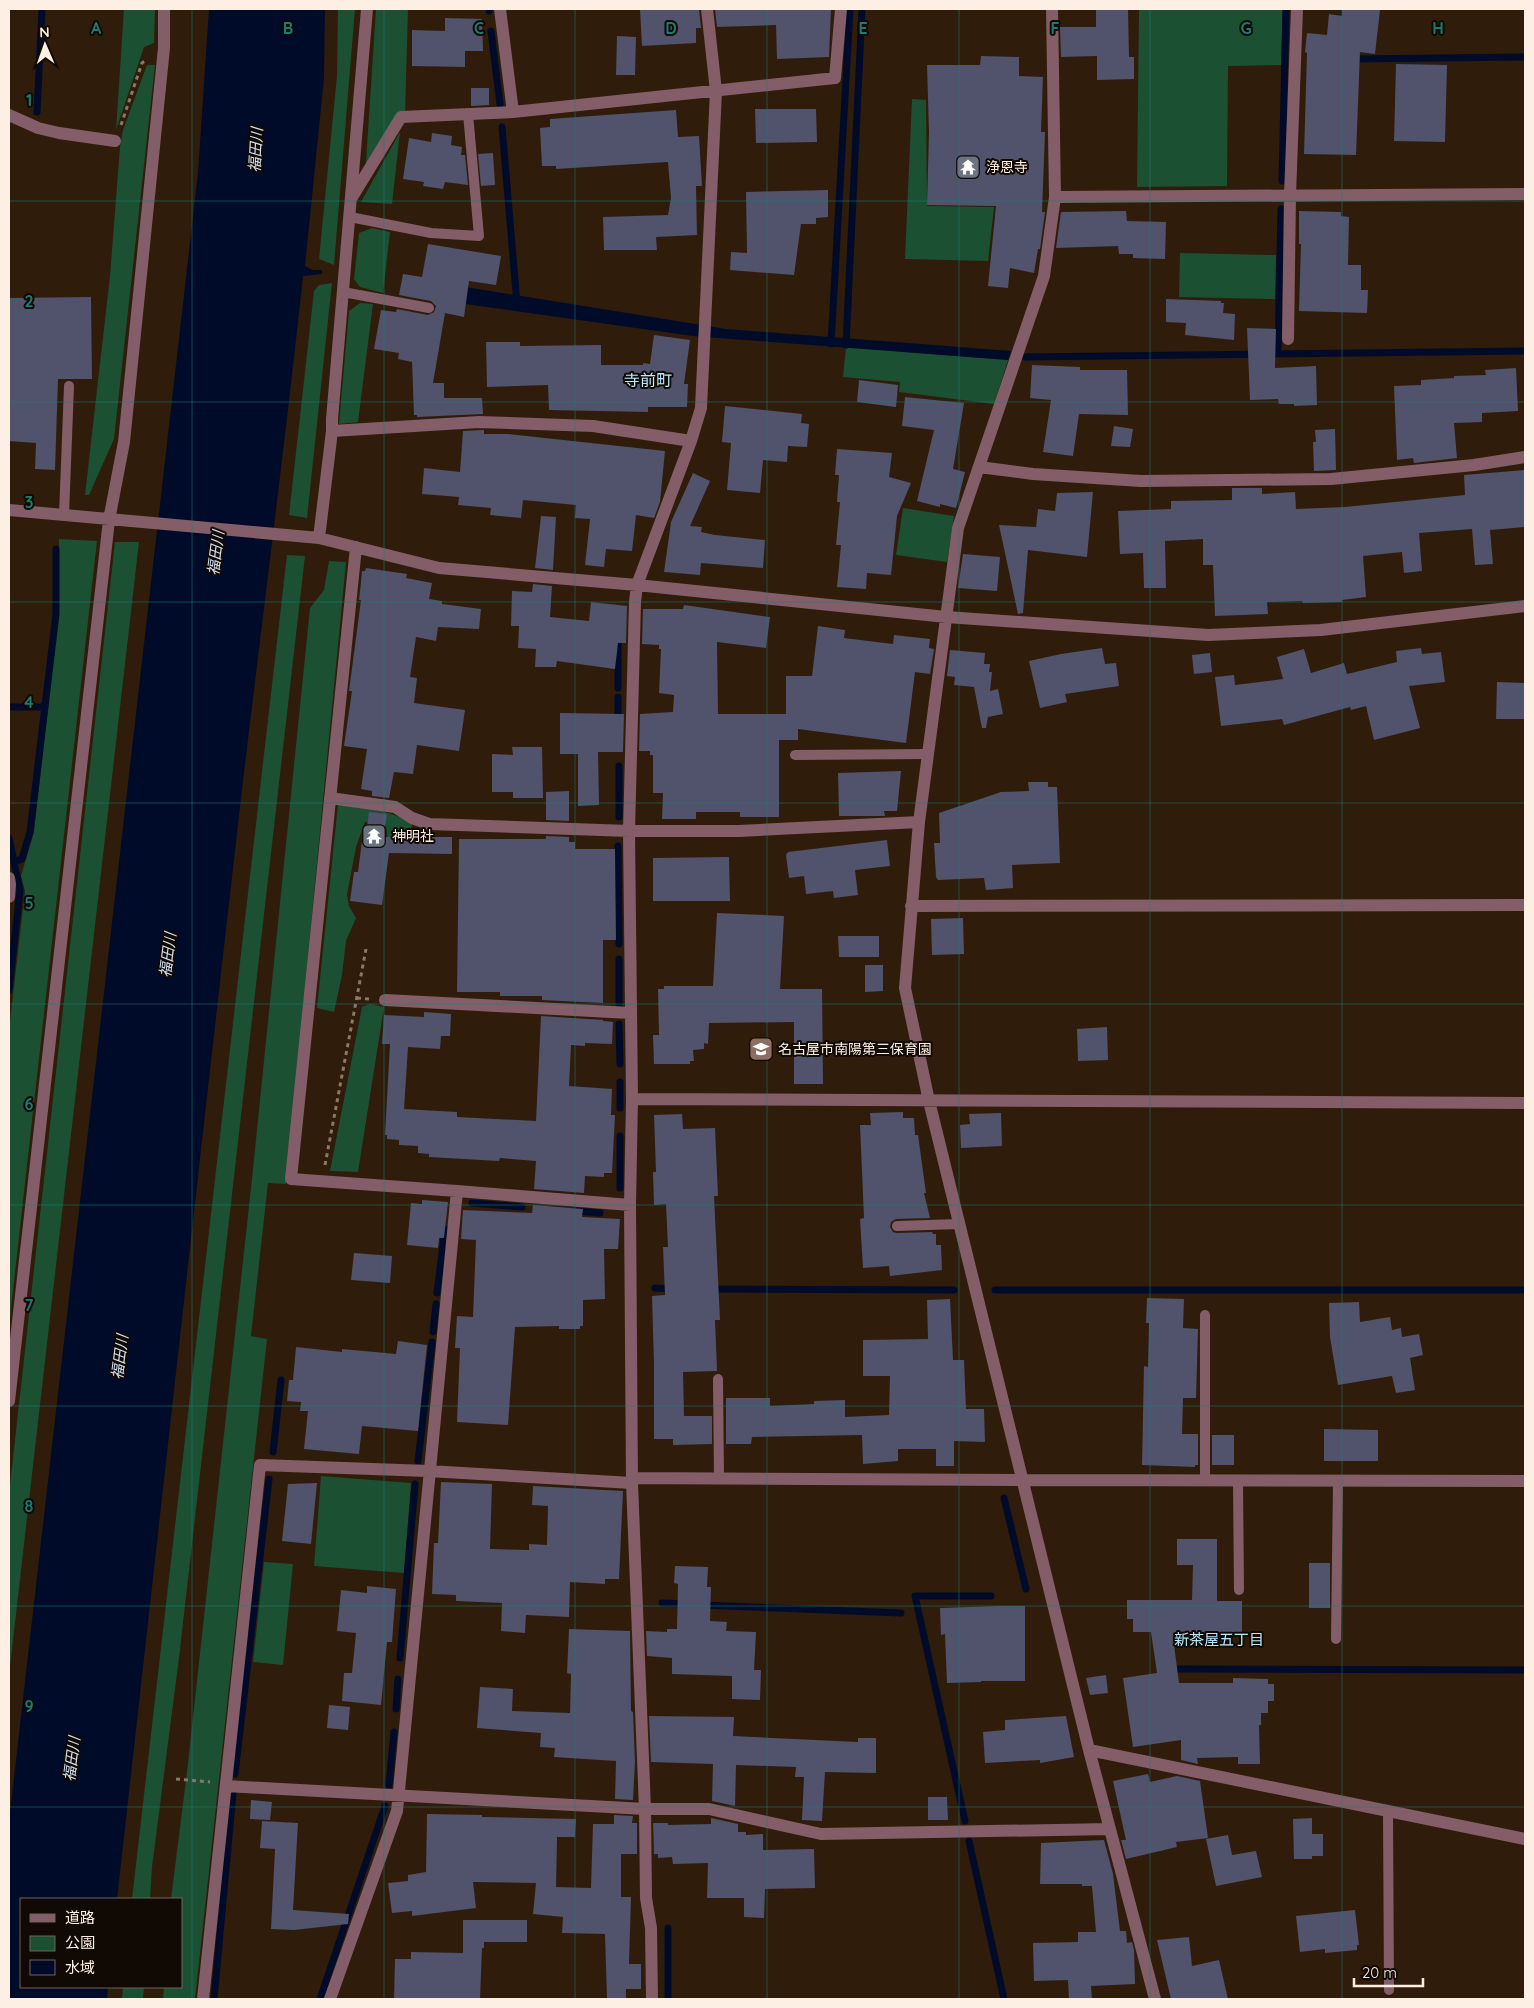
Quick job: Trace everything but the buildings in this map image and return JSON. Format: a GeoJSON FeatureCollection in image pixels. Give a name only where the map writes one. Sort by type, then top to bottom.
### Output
{"type":"FeatureCollection","features":[{"type":"Feature","properties":{"kind":"street"},"geometry":{"type":"LineString","coordinates":[[9,1401],[109,520],[124,442],[164,48],[164,9]]}},
{"type":"Feature","properties":{"kind":"street"},"geometry":{"type":"LineString","coordinates":[[319,538],[332,431],[367,9]]}},
{"type":"Feature","properties":{"kind":"street"},"geometry":{"type":"LineString","coordinates":[[500,9],[513,112]]}},
{"type":"Feature","properties":{"kind":"street"},"geometry":{"type":"LineString","coordinates":[[652,1999],[651,1928],[646,1898],[645,1809],[632,1480],[630,1205],[632,1099],[628,831],[637,585],[692,441],[701,408],[716,91],[707,9]]}},
{"type":"Feature","properties":{"kind":"street"},"geometry":{"type":"LineString","coordinates":[[351,198],[402,117],[513,112],[835,78],[841,9]]}},
{"type":"Feature","properties":{"kind":"street"},"geometry":{"type":"LineString","coordinates":[[1052,9],[1055,197],[1044,276],[958,528],[919,822],[905,988],[929,1102],[959,1224],[1089,1750],[1154,1999]]}},
{"type":"Feature","properties":{"kind":"street"},"geometry":{"type":"LineString","coordinates":[[1288,339],[1296,9]]}},
{"type":"Feature","properties":{"kind":"street"},"geometry":{"type":"LineString","coordinates":[[9,115],[38,128],[115,141]]}},
{"type":"Feature","properties":{"kind":"street"},"geometry":{"type":"LineString","coordinates":[[1055,197],[1525,194]]}},
{"type":"Feature","properties":{"kind":"street"},"geometry":{"type":"LineString","coordinates":[[332,431],[479,422],[593,426],[692,441]]}},
{"type":"Feature","properties":{"kind":"street"},"geometry":{"type":"LineString","coordinates":[[979,467],[1033,474],[1141,481],[1331,479],[1474,465],[1525,457]]}},
{"type":"Feature","properties":{"kind":"street"},"geometry":{"type":"LineString","coordinates":[[9,510],[319,538],[439,568],[637,585],[946,617],[1208,635],[1321,630],[1525,606]]}},
{"type":"Feature","properties":{"kind":"street"},"geometry":{"type":"LineString","coordinates":[[356,548],[291,1179],[630,1205]]}},
{"type":"Feature","properties":{"kind":"street"},"geometry":{"type":"LineString","coordinates":[[330,798],[395,807],[412,818],[429,824],[628,831],[748,831],[919,822]]}},
{"type":"Feature","properties":{"kind":"street"},"geometry":{"type":"LineString","coordinates":[[9,878],[9,897]]}},
{"type":"Feature","properties":{"kind":"street"},"geometry":{"type":"LineString","coordinates":[[911,906],[1525,905]]}},
{"type":"Feature","properties":{"kind":"street"},"geometry":{"type":"LineString","coordinates":[[385,1000],[630,1013]]}},
{"type":"Feature","properties":{"kind":"street"},"geometry":{"type":"LineString","coordinates":[[632,1099],[929,1102],[1525,1103]]}},
{"type":"Feature","properties":{"kind":"street"},"geometry":{"type":"LineString","coordinates":[[330,1999],[397,1811],[428,1471],[457,1192]]}},
{"type":"Feature","properties":{"kind":"street"},"geometry":{"type":"LineString","coordinates":[[203,1999],[260,1466],[632,1480],[719,1478],[1525,1481]]}},
{"type":"Feature","properties":{"kind":"street"},"geometry":{"type":"LineString","coordinates":[[1089,1750],[1525,1839]]}},
{"type":"Feature","properties":{"kind":"street"},"geometry":{"type":"LineString","coordinates":[[226,1785],[645,1809],[708,1809],[821,1834],[1110,1829]]}},
{"type":"Feature","properties":{"kind":"lane"},"geometry":{"type":"LineString","coordinates":[[350,217],[431,234],[479,236],[468,114]]}},
{"type":"Feature","properties":{"kind":"lane"},"geometry":{"type":"LineString","coordinates":[[343,292],[429,308]]}},
{"type":"Feature","properties":{"kind":"lane"},"geometry":{"type":"LineString","coordinates":[[64,515],[69,386]]}},
{"type":"Feature","properties":{"kind":"lane"},"geometry":{"type":"LineString","coordinates":[[795,755],[928,754]]}},
{"type":"Feature","properties":{"kind":"lane"},"geometry":{"type":"LineString","coordinates":[[897,1226],[959,1224]]}},
{"type":"Feature","properties":{"kind":"lane"},"geometry":{"type":"LineString","coordinates":[[1205,1315],[1205,1481]]}},
{"type":"Feature","properties":{"kind":"lane"},"geometry":{"type":"LineString","coordinates":[[718,1379],[719,1478]]}},
{"type":"Feature","properties":{"kind":"lane"},"geometry":{"type":"LineString","coordinates":[[1238,1481],[1239,1590]]}},
{"type":"Feature","properties":{"kind":"lane"},"geometry":{"type":"LineString","coordinates":[[1336,1639],[1338,1481]]}},
{"type":"Feature","properties":{"kind":"lane"},"geometry":{"type":"LineString","coordinates":[[1388,1811],[1389,1990]]}},
{"type":"Feature","properties":{"kind":"path"},"geometry":{"type":"LineString","coordinates":[[115,141],[142,63],[164,48]]}},
{"type":"Feature","properties":{"kind":"path"},"geometry":{"type":"LineString","coordinates":[[322,1181],[366,949]]}},
{"type":"Feature","properties":{"kind":"path"},"geometry":{"type":"LineString","coordinates":[[176,1779],[226,1785]]}},
{"type":"Feature","properties":{"kind":"green space"},"geometry":{"type":"Polygon","coordinates":[[[124,9],[155,9],[154,43],[144,47],[116,130],[124,9]]]}},
{"type":"Feature","properties":{"kind":"green space"},"geometry":{"type":"Polygon","coordinates":[[[338,9],[355,9],[334,265],[319,259],[337,76],[338,9]]]}},
{"type":"Feature","properties":{"kind":"green space"},"geometry":{"type":"Polygon","coordinates":[[[376,9],[408,9],[405,115],[370,163],[366,162],[376,9]]]}},
{"type":"Feature","properties":{"kind":"green space"},"geometry":{"type":"Polygon","coordinates":[[[1139,9],[1283,9],[1281,65],[1228,66],[1227,186],[1137,187],[1139,9]]]}},
{"type":"Feature","properties":{"kind":"green space"},"geometry":{"type":"Polygon","coordinates":[[[147,65],[155,65],[114,439],[89,495],[85,495],[110,276],[120,147],[123,130],[147,65]]]}},
{"type":"Feature","properties":{"kind":"green space"},"geometry":{"type":"Polygon","coordinates":[[[912,99],[926,100],[927,206],[994,207],[988,261],[905,259],[912,99]]]}},
{"type":"Feature","properties":{"kind":"green space"},"geometry":{"type":"Polygon","coordinates":[[[400,132],[392,204],[361,202],[400,132]]]}},
{"type":"Feature","properties":{"kind":"green space"},"geometry":{"type":"Polygon","coordinates":[[[372,228],[390,232],[383,293],[360,287],[354,279],[359,233],[372,228]]]}},
{"type":"Feature","properties":{"kind":"green space"},"geometry":{"type":"Polygon","coordinates":[[[1180,253],[1276,255],[1275,299],[1179,297],[1180,253]]]}},
{"type":"Feature","properties":{"kind":"green space"},"geometry":{"type":"Polygon","coordinates":[[[332,283],[307,518],[289,515],[314,291],[319,285],[332,283]]]}},
{"type":"Feature","properties":{"kind":"green space"},"geometry":{"type":"Polygon","coordinates":[[[360,303],[373,304],[358,422],[339,424],[349,311],[360,303]]]}},
{"type":"Feature","properties":{"kind":"green space"},"geometry":{"type":"Polygon","coordinates":[[[846,347],[1008,360],[994,404],[899,392],[900,382],[843,377],[846,347]]]}},
{"type":"Feature","properties":{"kind":"green space"},"geometry":{"type":"Polygon","coordinates":[[[903,508],[954,516],[947,562],[896,555],[903,508]]]}},
{"type":"Feature","properties":{"kind":"green space"},"geometry":{"type":"Polygon","coordinates":[[[59,539],[97,541],[9,1326],[9,1030],[25,891],[21,876],[34,832],[59,612],[59,539]]]}},
{"type":"Feature","properties":{"kind":"green space"},"geometry":{"type":"Polygon","coordinates":[[[115,542],[139,542],[9,1675],[9,1494],[115,542]]]}},
{"type":"Feature","properties":{"kind":"green space"},"geometry":{"type":"Polygon","coordinates":[[[287,555],[305,556],[179,1658],[152,1867],[150,1898],[132,1898],[287,555]]]}},
{"type":"Feature","properties":{"kind":"green space"},"geometry":{"type":"Polygon","coordinates":[[[329,561],[346,562],[286,1184],[268,1183],[251,1336],[267,1339],[195,1999],[163,1999],[164,1988],[182,1988],[182,1898],[171,1898],[187,1772],[252,1179],[310,608],[324,590],[329,561]]]}},
{"type":"Feature","properties":{"kind":"green space"},"geometry":{"type":"Polygon","coordinates":[[[338,804],[385,812],[412,824],[408,849],[388,843],[386,824],[377,820],[365,822],[356,847],[347,895],[349,906],[356,918],[346,941],[342,975],[334,1012],[317,1008],[338,804]]]}},
{"type":"Feature","properties":{"kind":"green space"},"geometry":{"type":"Polygon","coordinates":[[[370,1004],[384,1007],[358,1172],[330,1171],[362,1007],[370,1004]]]}},
{"type":"Feature","properties":{"kind":"green space"},"geometry":{"type":"Polygon","coordinates":[[[321,1476],[411,1483],[404,1573],[314,1566],[321,1476]]]}},
{"type":"Feature","properties":{"kind":"green space"},"geometry":{"type":"Polygon","coordinates":[[[264,1562],[293,1564],[283,1665],[253,1662],[264,1562]]]}},
{"type":"Feature","properties":{"kind":"green space"},"geometry":{"type":"Polygon","coordinates":[[[123,1988],[144,1988],[143,1999],[122,1999],[123,1988]]]}},
{"type":"Feature","properties":{"kind":"water","name":"福田川"},"geometry":{"type":"Polygon","coordinates":[[[209,9],[325,9],[324,78],[305,266],[313,270],[322,270],[322,274],[303,276],[243,781],[117,1898],[20,1898],[20,1988],[108,1988],[107,1999],[9,1999],[9,1821],[198,173],[209,9]]]}},
{"type":"Feature","properties":{"kind":"water"},"geometry":{"type":"Polygon","coordinates":[[[447,284],[726,329],[1011,351],[1008,360],[693,336],[444,301],[447,284]]]}},
{"type":"Feature","properties":{"kind":"waterway"},"geometry":{"type":"LineString","coordinates":[[37,112],[42,9]]}},
{"type":"Feature","properties":{"kind":"waterway"},"geometry":{"type":"LineString","coordinates":[[831,344],[850,9]]}},
{"type":"Feature","properties":{"kind":"waterway"},"geometry":{"type":"LineString","coordinates":[[846,345],[862,9]]}},
{"type":"Feature","properties":{"kind":"waterway"},"geometry":{"type":"LineString","coordinates":[[1282,181],[1286,9]]}},
{"type":"Feature","properties":{"kind":"waterway"},"geometry":{"type":"LineString","coordinates":[[491,31],[500,104]]}},
{"type":"Feature","properties":{"kind":"waterway"},"geometry":{"type":"LineString","coordinates":[[1352,59],[1525,57]]}},
{"type":"Feature","properties":{"kind":"waterway"},"geometry":{"type":"LineString","coordinates":[[502,127],[517,304]]}},
{"type":"Feature","properties":{"kind":"waterway"},"geometry":{"type":"LineString","coordinates":[[1278,354],[1281,209]]}},
{"type":"Feature","properties":{"kind":"waterway"},"geometry":{"type":"LineString","coordinates":[[1025,357],[1525,351]]}},
{"type":"Feature","properties":{"kind":"waterway"},"geometry":{"type":"LineString","coordinates":[[14,862],[22,859],[30,832],[56,614],[56,549]]}},
{"type":"Feature","properties":{"kind":"waterway"},"geometry":{"type":"LineString","coordinates":[[618,634],[618,688]]}},
{"type":"Feature","properties":{"kind":"waterway"},"geometry":{"type":"LineString","coordinates":[[618,697],[618,722]]}},
{"type":"Feature","properties":{"kind":"waterway"},"geometry":{"type":"LineString","coordinates":[[9,707],[45,707]]}},
{"type":"Feature","properties":{"kind":"waterway"},"geometry":{"type":"LineString","coordinates":[[619,766],[619,817]]}},
{"type":"Feature","properties":{"kind":"waterway"},"geometry":{"type":"LineString","coordinates":[[9,838],[20,890],[9,990]]}},
{"type":"Feature","properties":{"kind":"waterway"},"geometry":{"type":"LineString","coordinates":[[618,846],[619,944]]}},
{"type":"Feature","properties":{"kind":"waterway"},"geometry":{"type":"LineString","coordinates":[[619,959],[619,1003]]}},
{"type":"Feature","properties":{"kind":"waterway"},"geometry":{"type":"LineString","coordinates":[[619,1024],[620,1064]]}},
{"type":"Feature","properties":{"kind":"waterway"},"geometry":{"type":"LineString","coordinates":[[620,1082],[620,1108]]}},
{"type":"Feature","properties":{"kind":"waterway"},"geometry":{"type":"LineString","coordinates":[[620,1136],[620,1188]]}},
{"type":"Feature","properties":{"kind":"waterway"},"geometry":{"type":"LineString","coordinates":[[472,1203],[522,1207]]}},
{"type":"Feature","properties":{"kind":"waterway"},"geometry":{"type":"LineString","coordinates":[[575,1211],[600,1213]]}},
{"type":"Feature","properties":{"kind":"waterway"},"geometry":{"type":"LineString","coordinates":[[437,1293],[445,1229]]}},
{"type":"Feature","properties":{"kind":"waterway"},"geometry":{"type":"LineString","coordinates":[[655,1288],[672,1289]]}},
{"type":"Feature","properties":{"kind":"waterway"},"geometry":{"type":"LineString","coordinates":[[710,1289],[954,1290]]}},
{"type":"Feature","properties":{"kind":"waterway"},"geometry":{"type":"LineString","coordinates":[[995,1290],[1525,1290]]}},
{"type":"Feature","properties":{"kind":"waterway"},"geometry":{"type":"LineString","coordinates":[[433,1332],[436,1304]]}},
{"type":"Feature","properties":{"kind":"waterway"},"geometry":{"type":"LineString","coordinates":[[418,1461],[432,1342]]}},
{"type":"Feature","properties":{"kind":"waterway"},"geometry":{"type":"LineString","coordinates":[[273,1452],[281,1380]]}},
{"type":"Feature","properties":{"kind":"waterway"},"geometry":{"type":"LineString","coordinates":[[235,1774],[269,1479]]}},
{"type":"Feature","properties":{"kind":"waterway"},"geometry":{"type":"LineString","coordinates":[[400,1658],[415,1484]]}},
{"type":"Feature","properties":{"kind":"waterway"},"geometry":{"type":"LineString","coordinates":[[1004,1498],[1026,1589]]}},
{"type":"Feature","properties":{"kind":"waterway"},"geometry":{"type":"LineString","coordinates":[[965,1821],[915,1596],[991,1596]]}},
{"type":"Feature","properties":{"kind":"waterway"},"geometry":{"type":"LineString","coordinates":[[662,1603],[687,1604]]}},
{"type":"Feature","properties":{"kind":"waterway"},"geometry":{"type":"LineString","coordinates":[[702,1605],[901,1613]]}},
{"type":"Feature","properties":{"kind":"waterway"},"geometry":{"type":"LineString","coordinates":[[1179,1669],[1525,1670]]}},
{"type":"Feature","properties":{"kind":"waterway"},"geometry":{"type":"LineString","coordinates":[[396,1709],[398,1679]]}},
{"type":"Feature","properties":{"kind":"waterway"},"geometry":{"type":"LineString","coordinates":[[389,1785],[394,1732]]}},
{"type":"Feature","properties":{"kind":"waterway"},"geometry":{"type":"LineString","coordinates":[[214,1999],[233,1793]]}},
{"type":"Feature","properties":{"kind":"waterway"},"geometry":{"type":"LineString","coordinates":[[320,1999],[385,1806]]}},
{"type":"Feature","properties":{"kind":"waterway"},"geometry":{"type":"LineString","coordinates":[[969,1841],[1004,1999]]}},
{"type":"Feature","properties":{"kind":"waterway"},"geometry":{"type":"LineString","coordinates":[[668,1928],[668,1999]]}},
{"type":"Feature","properties":{"kind":"place","name":"浄恩寺"},"geometry":{"type":"Point","coordinates":[968,167]}},
{"type":"Feature","properties":{"kind":"place","name":"神明社"},"geometry":{"type":"Point","coordinates":[374,836]}},
{"type":"Feature","properties":{"kind":"place","name":"名古屋市南陽第三保育園"},"geometry":{"type":"Point","coordinates":[761,1049]}},
{"type":"Feature","properties":{"kind":"district","name":"寺前町"},"geometry":{"type":"Point","coordinates":[648,380]}},
{"type":"Feature","properties":{"kind":"district","name":"新茶屋五丁目"},"geometry":{"type":"Point","coordinates":[1219,1640]}}]}
